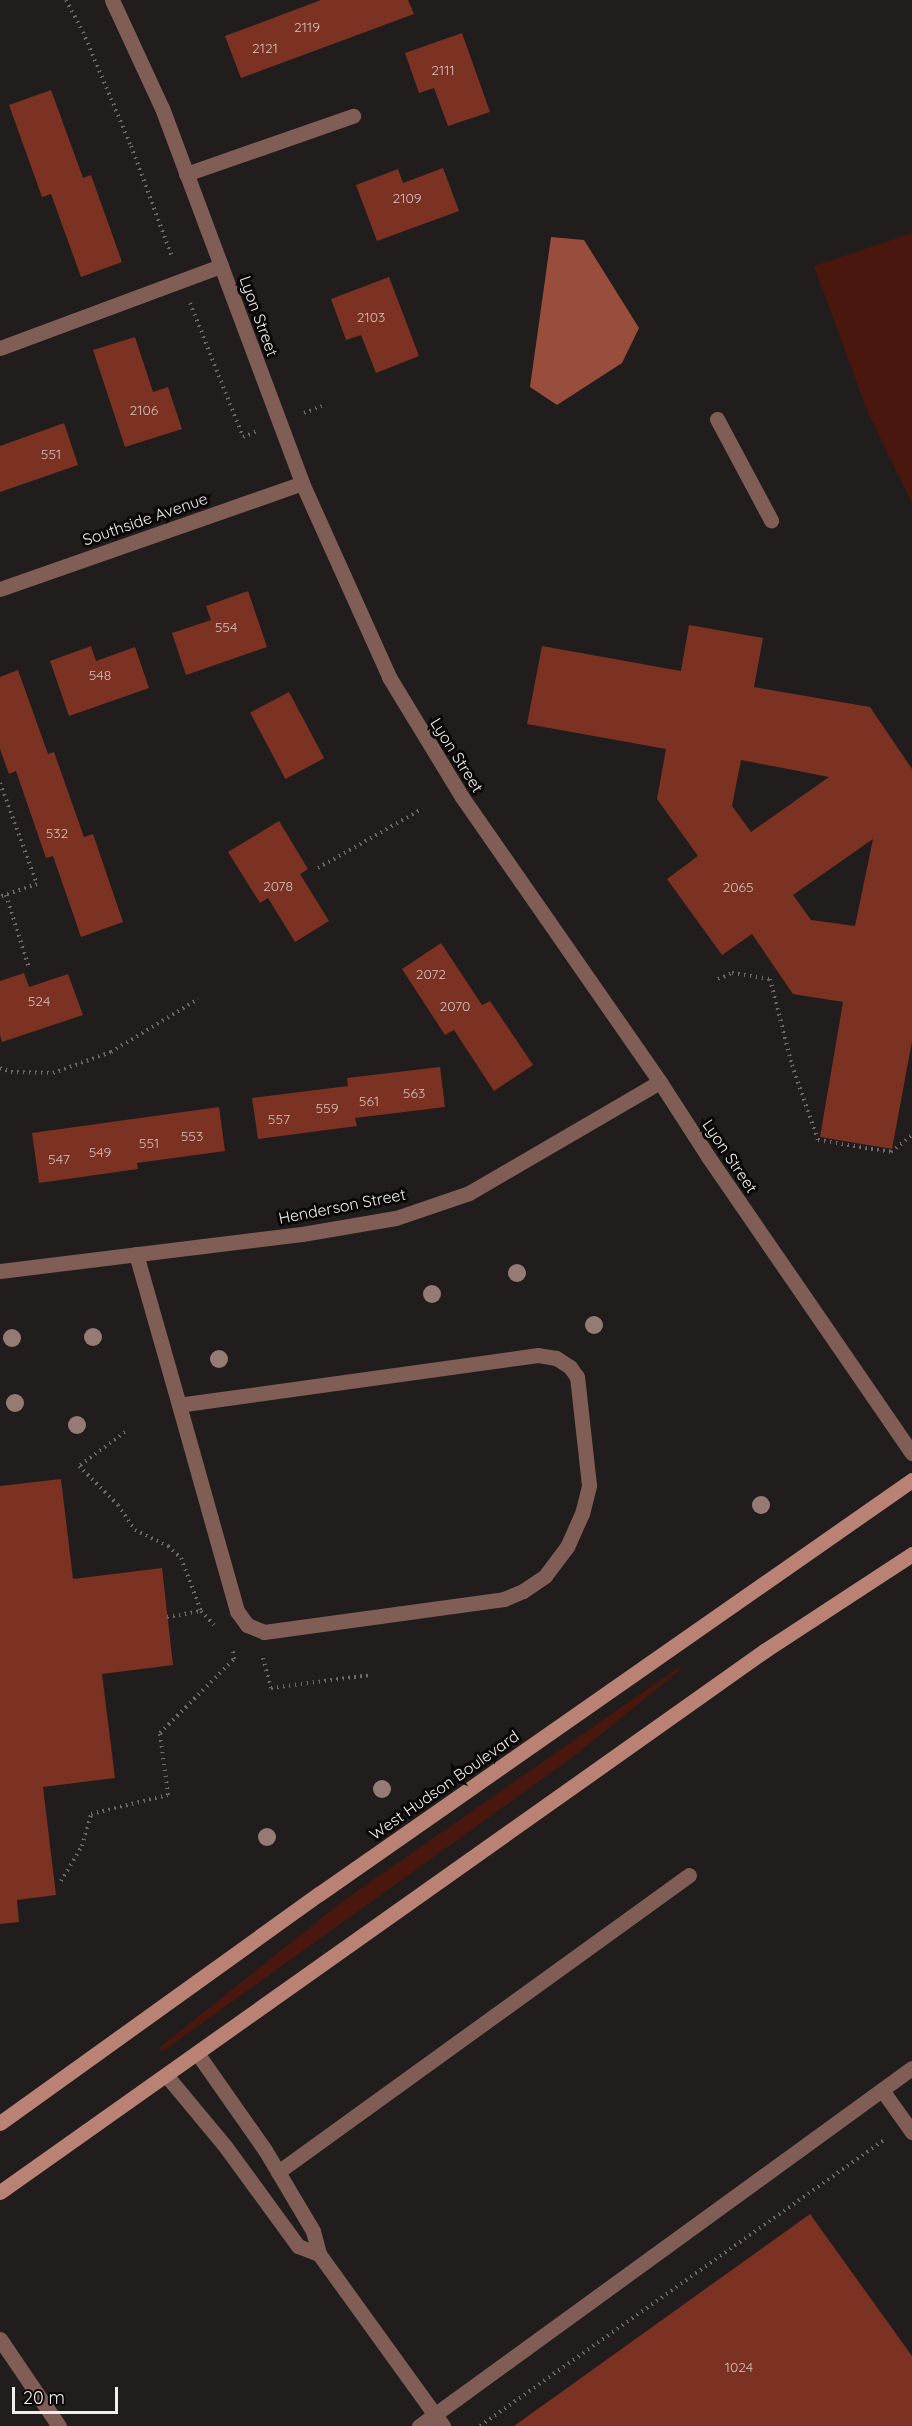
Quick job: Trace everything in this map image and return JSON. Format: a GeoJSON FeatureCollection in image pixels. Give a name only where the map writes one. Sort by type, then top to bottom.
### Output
{"type":"FeatureCollection","features":[{"type":"Feature","properties":{"kind":"main road","name":"West Hudson Boulevard"},"geometry":{"type":"LineString","coordinates":[[0,2123],[338,1881],[912,1480]]}},
{"type":"Feature","properties":{"kind":"main road"},"geometry":{"type":"LineString","coordinates":[[0,2192],[764,1651],[912,1554]]}},
{"type":"Feature","properties":{"kind":"street","name":"Lyon Street"},"geometry":{"type":"LineString","coordinates":[[112,0],[162,108],[302,483],[376,650],[428,744],[462,797],[660,1082],[709,1158],[912,1453]]}},
{"type":"Feature","properties":{"kind":"street"},"geometry":{"type":"LineString","coordinates":[[186,174],[353,116]]}},
{"type":"Feature","properties":{"kind":"street"},"geometry":{"type":"LineString","coordinates":[[0,348],[221,266]]}},
{"type":"Feature","properties":{"kind":"street"},"geometry":{"type":"LineString","coordinates":[[717,419],[771,520]]}},
{"type":"Feature","properties":{"kind":"street","name":"Southside Avenue"},"geometry":{"type":"LineString","coordinates":[[0,589],[302,483]]}},
{"type":"Feature","properties":{"kind":"street","name":"Henderson Street"},"geometry":{"type":"LineString","coordinates":[[0,1271],[302,1234],[396,1218],[469,1193],[660,1082]]}},
{"type":"Feature","properties":{"kind":"street"},"geometry":{"type":"LineString","coordinates":[[136,1254],[237,1611],[247,1625],[264,1632],[504,1599],[523,1591],[545,1576],[567,1547],[582,1514],[589,1485],[578,1377],[570,1367],[556,1358],[538,1355],[179,1405]]}},
{"type":"Feature","properties":{"kind":"street"},"geometry":{"type":"LineString","coordinates":[[278,2172],[689,1875]]}},
{"type":"Feature","properties":{"kind":"street"},"geometry":{"type":"LineString","coordinates":[[197,2053],[278,2172],[313,2231],[319,2254],[439,2420]]}},
{"type":"Feature","properties":{"kind":"street"},"geometry":{"type":"LineString","coordinates":[[419,2426],[439,2420],[912,2068]]}},
{"type":"Feature","properties":{"kind":"street"},"geometry":{"type":"LineString","coordinates":[[166,2075],[225,2146],[298,2246],[319,2254]]}},
{"type":"Feature","properties":{"kind":"street"},"geometry":{"type":"LineString","coordinates":[[882,2090],[912,2132]]}},
{"type":"Feature","properties":{"kind":"street"},"geometry":{"type":"LineString","coordinates":[[0,2339],[59,2426]]}},
{"type":"Feature","properties":{"kind":"path"},"geometry":{"type":"LineString","coordinates":[[66,0],[131,146],[243,437],[322,406]]}},
{"type":"Feature","properties":{"kind":"path"},"geometry":{"type":"LineString","coordinates":[[0,783],[37,884],[0,897]]}},
{"type":"Feature","properties":{"kind":"path"},"geometry":{"type":"LineString","coordinates":[[318,868],[422,809]]}},
{"type":"Feature","properties":{"kind":"path"},"geometry":{"type":"LineString","coordinates":[[6,895],[29,968]]}},
{"type":"Feature","properties":{"kind":"path"},"geometry":{"type":"LineString","coordinates":[[718,979],[732,973],[770,979],[792,1065],[818,1140],[891,1152],[912,1135]]}},
{"type":"Feature","properties":{"kind":"path"},"geometry":{"type":"LineString","coordinates":[[0,1068],[11,1072],[53,1073],[111,1052],[198,999]]}},
{"type":"Feature","properties":{"kind":"path"},"geometry":{"type":"LineString","coordinates":[[125,1432],[79,1466],[118,1505],[135,1530],[168,1546],[181,1558],[201,1611],[216,1628]]}},
{"type":"Feature","properties":{"kind":"path"},"geometry":{"type":"LineString","coordinates":[[167,1617],[201,1611]]}},
{"type":"Feature","properties":{"kind":"path"},"geometry":{"type":"LineString","coordinates":[[61,1881],[82,1846],[91,1814],[168,1795],[160,1733],[234,1659],[232,1646],[242,1648]]}},
{"type":"Feature","properties":{"kind":"path"},"geometry":{"type":"LineString","coordinates":[[258,1655],[265,1659],[271,1688],[369,1675]]}},
{"type":"Feature","properties":{"kind":"path"},"geometry":{"type":"LineString","coordinates":[[480,2426],[886,2139]]}},
{"type":"Feature","properties":{"kind":"shaded area"},"geometry":{"type":"Polygon","coordinates":[[[912,233],[912,503],[868,413],[814,266],[912,233]]]}},
{"type":"Feature","properties":{"kind":"shaded area"},"geometry":{"type":"Polygon","coordinates":[[[551,237],[584,240],[639,328],[622,363],[557,405],[530,387],[551,237]]]}},
{"type":"Feature","properties":{"kind":"shaded area"},"geometry":{"type":"Polygon","coordinates":[[[679,1667],[680,1670],[573,1757],[162,2052],[159,2048],[343,1901],[679,1667]]]}},
{"type":"Feature","properties":{"kind":"building"},"geometry":{"type":"Polygon","coordinates":[[[321,0],[408,0],[414,14],[241,78],[225,36],[321,0]]]}},
{"type":"Feature","properties":{"kind":"building"},"geometry":{"type":"Polygon","coordinates":[[[462,33],[490,112],[448,126],[434,88],[419,93],[405,53],[462,33]]]}},
{"type":"Feature","properties":{"kind":"building"},"geometry":{"type":"Polygon","coordinates":[[[51,90],[83,178],[91,175],[122,262],[81,277],[51,194],[42,197],[9,105],[51,90]]]}},
{"type":"Feature","properties":{"kind":"building"},"geometry":{"type":"Polygon","coordinates":[[[443,168],[459,211],[377,241],[356,185],[398,169],[403,183],[443,168]]]}},
{"type":"Feature","properties":{"kind":"building"},"geometry":{"type":"Polygon","coordinates":[[[389,277],[419,356],[376,373],[361,335],[346,340],[331,299],[389,277]]]}},
{"type":"Feature","properties":{"kind":"building"},"geometry":{"type":"Polygon","coordinates":[[[135,337],[153,392],[168,387],[182,429],[125,447],[93,350],[135,337]]]}},
{"type":"Feature","properties":{"kind":"building"},"geometry":{"type":"Polygon","coordinates":[[[64,423],[78,465],[0,492],[0,446],[64,423]]]}},
{"type":"Feature","properties":{"kind":"building"},"geometry":{"type":"Polygon","coordinates":[[[248,591],[267,647],[186,675],[172,633],[211,620],[206,606],[248,591]]]}},
{"type":"Feature","properties":{"kind":"building"},"geometry":{"type":"Polygon","coordinates":[[[689,625],[763,638],[754,687],[870,707],[912,769],[912,1041],[892,1149],[820,1137],[843,1002],[793,994],[752,934],[722,955],[667,879],[698,856],[657,799],[666,749],[527,724],[542,646],[681,671],[689,625]],[[741,760],[732,806],[751,832],[829,777],[741,760]],[[873,839],[793,895],[811,920],[855,926],[873,839]]]}},
{"type":"Feature","properties":{"kind":"building"},"geometry":{"type":"Polygon","coordinates":[[[91,646],[96,661],[135,647],[149,688],[69,716],[50,661],[91,646]]]}},
{"type":"Feature","properties":{"kind":"building"},"geometry":{"type":"Polygon","coordinates":[[[18,670],[48,754],[54,752],[84,837],[93,834],[123,922],[81,937],[53,856],[46,858],[16,771],[9,774],[0,749],[0,677],[18,670]]]}},
{"type":"Feature","properties":{"kind":"building"},"geometry":{"type":"Polygon","coordinates":[[[289,692],[324,758],[285,779],[250,713],[289,692]]]}},
{"type":"Feature","properties":{"kind":"building"},"geometry":{"type":"Polygon","coordinates":[[[279,821],[308,869],[300,874],[329,921],[295,942],[268,898],[260,903],[228,852],[279,821]]]}},
{"type":"Feature","properties":{"kind":"building"},"geometry":{"type":"Polygon","coordinates":[[[441,943],[482,1005],[490,1001],[533,1065],[494,1091],[454,1030],[445,1035],[402,969],[441,943]]]}},
{"type":"Feature","properties":{"kind":"building"},"geometry":{"type":"Polygon","coordinates":[[[24,973],[29,987],[68,974],[83,1015],[2,1042],[0,981],[24,973]]]}},
{"type":"Feature","properties":{"kind":"building"},"geometry":{"type":"Polygon","coordinates":[[[440,1067],[445,1107],[355,1118],[357,1126],[258,1139],[252,1098],[348,1086],[347,1078],[440,1067]]]}},
{"type":"Feature","properties":{"kind":"building"},"geometry":{"type":"Polygon","coordinates":[[[219,1107],[225,1151],[137,1163],[138,1169],[39,1183],[32,1133],[219,1107]]]}},
{"type":"Feature","properties":{"kind":"building"},"geometry":{"type":"Polygon","coordinates":[[[61,1479],[73,1579],[162,1568],[173,1665],[102,1674],[115,1778],[43,1787],[56,1895],[17,1900],[19,1922],[0,1924],[0,1486],[61,1479]]]}},
{"type":"Feature","properties":{"kind":"building"},"geometry":{"type":"Polygon","coordinates":[[[810,2214],[912,2356],[912,2426],[514,2426],[810,2214]]]}}]}
